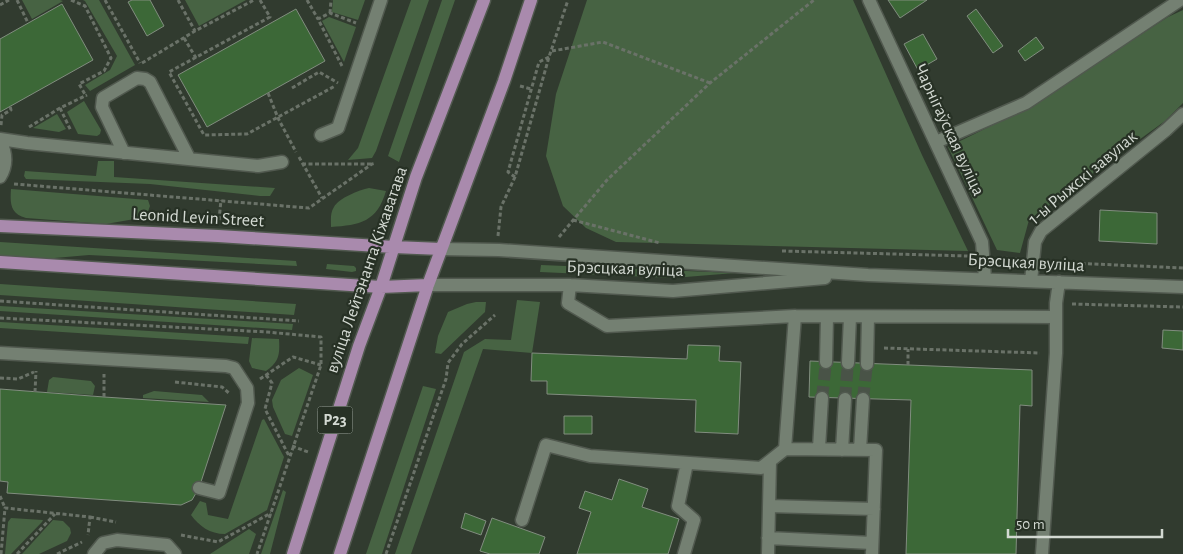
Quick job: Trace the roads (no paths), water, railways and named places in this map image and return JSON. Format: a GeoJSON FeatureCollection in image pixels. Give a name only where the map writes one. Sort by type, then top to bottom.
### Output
{"type":"FeatureCollection","features":[{"type":"Feature","properties":{"kind":"main road","name":"вуліца Лейтэнанта Кіжаватава"},"geometry":{"type":"LineString","coordinates":[[293,554],[356,356],[381,287],[416,177],[484,0]]}},
{"type":"Feature","properties":{"kind":"main road","name":"Р23"},"geometry":{"type":"LineString","coordinates":[[340,554],[428,285],[531,0]]}},
{"type":"Feature","properties":{"kind":"main road","name":"Leonid Levin Street"},"geometry":{"type":"LineString","coordinates":[[0,226],[218,236],[394,247]]}},
{"type":"Feature","properties":{"kind":"main road","name":"Брэсцкая вуліца"},"geometry":{"type":"LineString","coordinates":[[394,247],[441,249]]}},
{"type":"Feature","properties":{"kind":"main road"},"geometry":{"type":"LineString","coordinates":[[0,262],[381,287]]}},
{"type":"Feature","properties":{"kind":"main road","name":"Брэсцкая вуліца"},"geometry":{"type":"LineString","coordinates":[[381,287],[428,285]]}},
{"type":"Feature","properties":{"kind":"street"},"geometry":{"type":"LineString","coordinates":[[321,135],[338,128],[381,0]]}},
{"type":"Feature","properties":{"kind":"street","name":"Чарнігаўская вуліца"},"geometry":{"type":"LineString","coordinates":[[869,0],[982,242],[984,278]]}},
{"type":"Feature","properties":{"kind":"street"},"geometry":{"type":"LineString","coordinates":[[936,142],[1026,103],[1180,0]]}},
{"type":"Feature","properties":{"kind":"street"},"geometry":{"type":"LineString","coordinates":[[124,153],[102,107],[103,98],[138,78],[150,82],[189,158]]}},
{"type":"Feature","properties":{"kind":"street","name":"1-ы Рыжскі завулак"},"geometry":{"type":"LineString","coordinates":[[1031,281],[1035,242],[1041,231],[1183,114]]}},
{"type":"Feature","properties":{"kind":"street"},"geometry":{"type":"LineString","coordinates":[[0,140],[258,166],[282,162]]}},
{"type":"Feature","properties":{"kind":"street"},"geometry":{"type":"LineString","coordinates":[[0,140],[5,149],[5,180]]}},
{"type":"Feature","properties":{"kind":"street","name":"Брэсцкая вуліца"},"geometry":{"type":"LineString","coordinates":[[441,249],[508,251],[868,275],[1183,287]]}},
{"type":"Feature","properties":{"kind":"street","name":"Брэсцкая вуліца"},"geometry":{"type":"LineString","coordinates":[[428,285],[570,285],[673,291],[868,275]]}},
{"type":"Feature","properties":{"kind":"street"},"geometry":{"type":"LineString","coordinates":[[1042,554],[1056,353],[1056,303],[1059,282]]}},
{"type":"Feature","properties":{"kind":"street"},"geometry":{"type":"LineString","coordinates":[[570,285],[568,304],[607,326],[795,316],[1056,317]]}},
{"type":"Feature","properties":{"kind":"street"},"geometry":{"type":"LineString","coordinates":[[785,449],[795,316]]}},
{"type":"Feature","properties":{"kind":"street"},"geometry":{"type":"LineString","coordinates":[[826,362],[827,316]]}},
{"type":"Feature","properties":{"kind":"street"},"geometry":{"type":"LineString","coordinates":[[848,363],[850,317]]}},
{"type":"Feature","properties":{"kind":"street"},"geometry":{"type":"LineString","coordinates":[[866,364],[868,317]]}},
{"type":"Feature","properties":{"kind":"street"},"geometry":{"type":"LineString","coordinates":[[0,353],[234,368],[246,388],[248,403],[220,493],[199,488]]}},
{"type":"Feature","properties":{"kind":"street"},"geometry":{"type":"LineString","coordinates":[[819,448],[822,398]]}},
{"type":"Feature","properties":{"kind":"street"},"geometry":{"type":"LineString","coordinates":[[842,450],[845,399]]}},
{"type":"Feature","properties":{"kind":"street"},"geometry":{"type":"LineString","coordinates":[[860,450],[863,399]]}},
{"type":"Feature","properties":{"kind":"street"},"geometry":{"type":"LineString","coordinates":[[522,520],[546,445],[590,456],[761,468],[785,449],[876,450],[872,549],[768,538]]}},
{"type":"Feature","properties":{"kind":"street"},"geometry":{"type":"LineString","coordinates":[[768,554],[770,461]]}},
{"type":"Feature","properties":{"kind":"street"},"geometry":{"type":"LineString","coordinates":[[684,554],[694,520],[678,506],[687,463]]}},
{"type":"Feature","properties":{"kind":"street"},"geometry":{"type":"LineString","coordinates":[[769,506],[874,509]]}},
{"type":"Feature","properties":{"kind":"street"},"geometry":{"type":"LineString","coordinates":[[94,554],[102,543],[117,540],[168,545],[175,554]]}},
{"type":"Feature","properties":{"kind":"tunnel"},"geometry":{"type":"LineString","coordinates":[[822,398],[826,362]]}},
{"type":"Feature","properties":{"kind":"tunnel"},"geometry":{"type":"LineString","coordinates":[[845,399],[848,363]]}},
{"type":"Feature","properties":{"kind":"tunnel"},"geometry":{"type":"LineString","coordinates":[[863,399],[867,364]]}}]}
